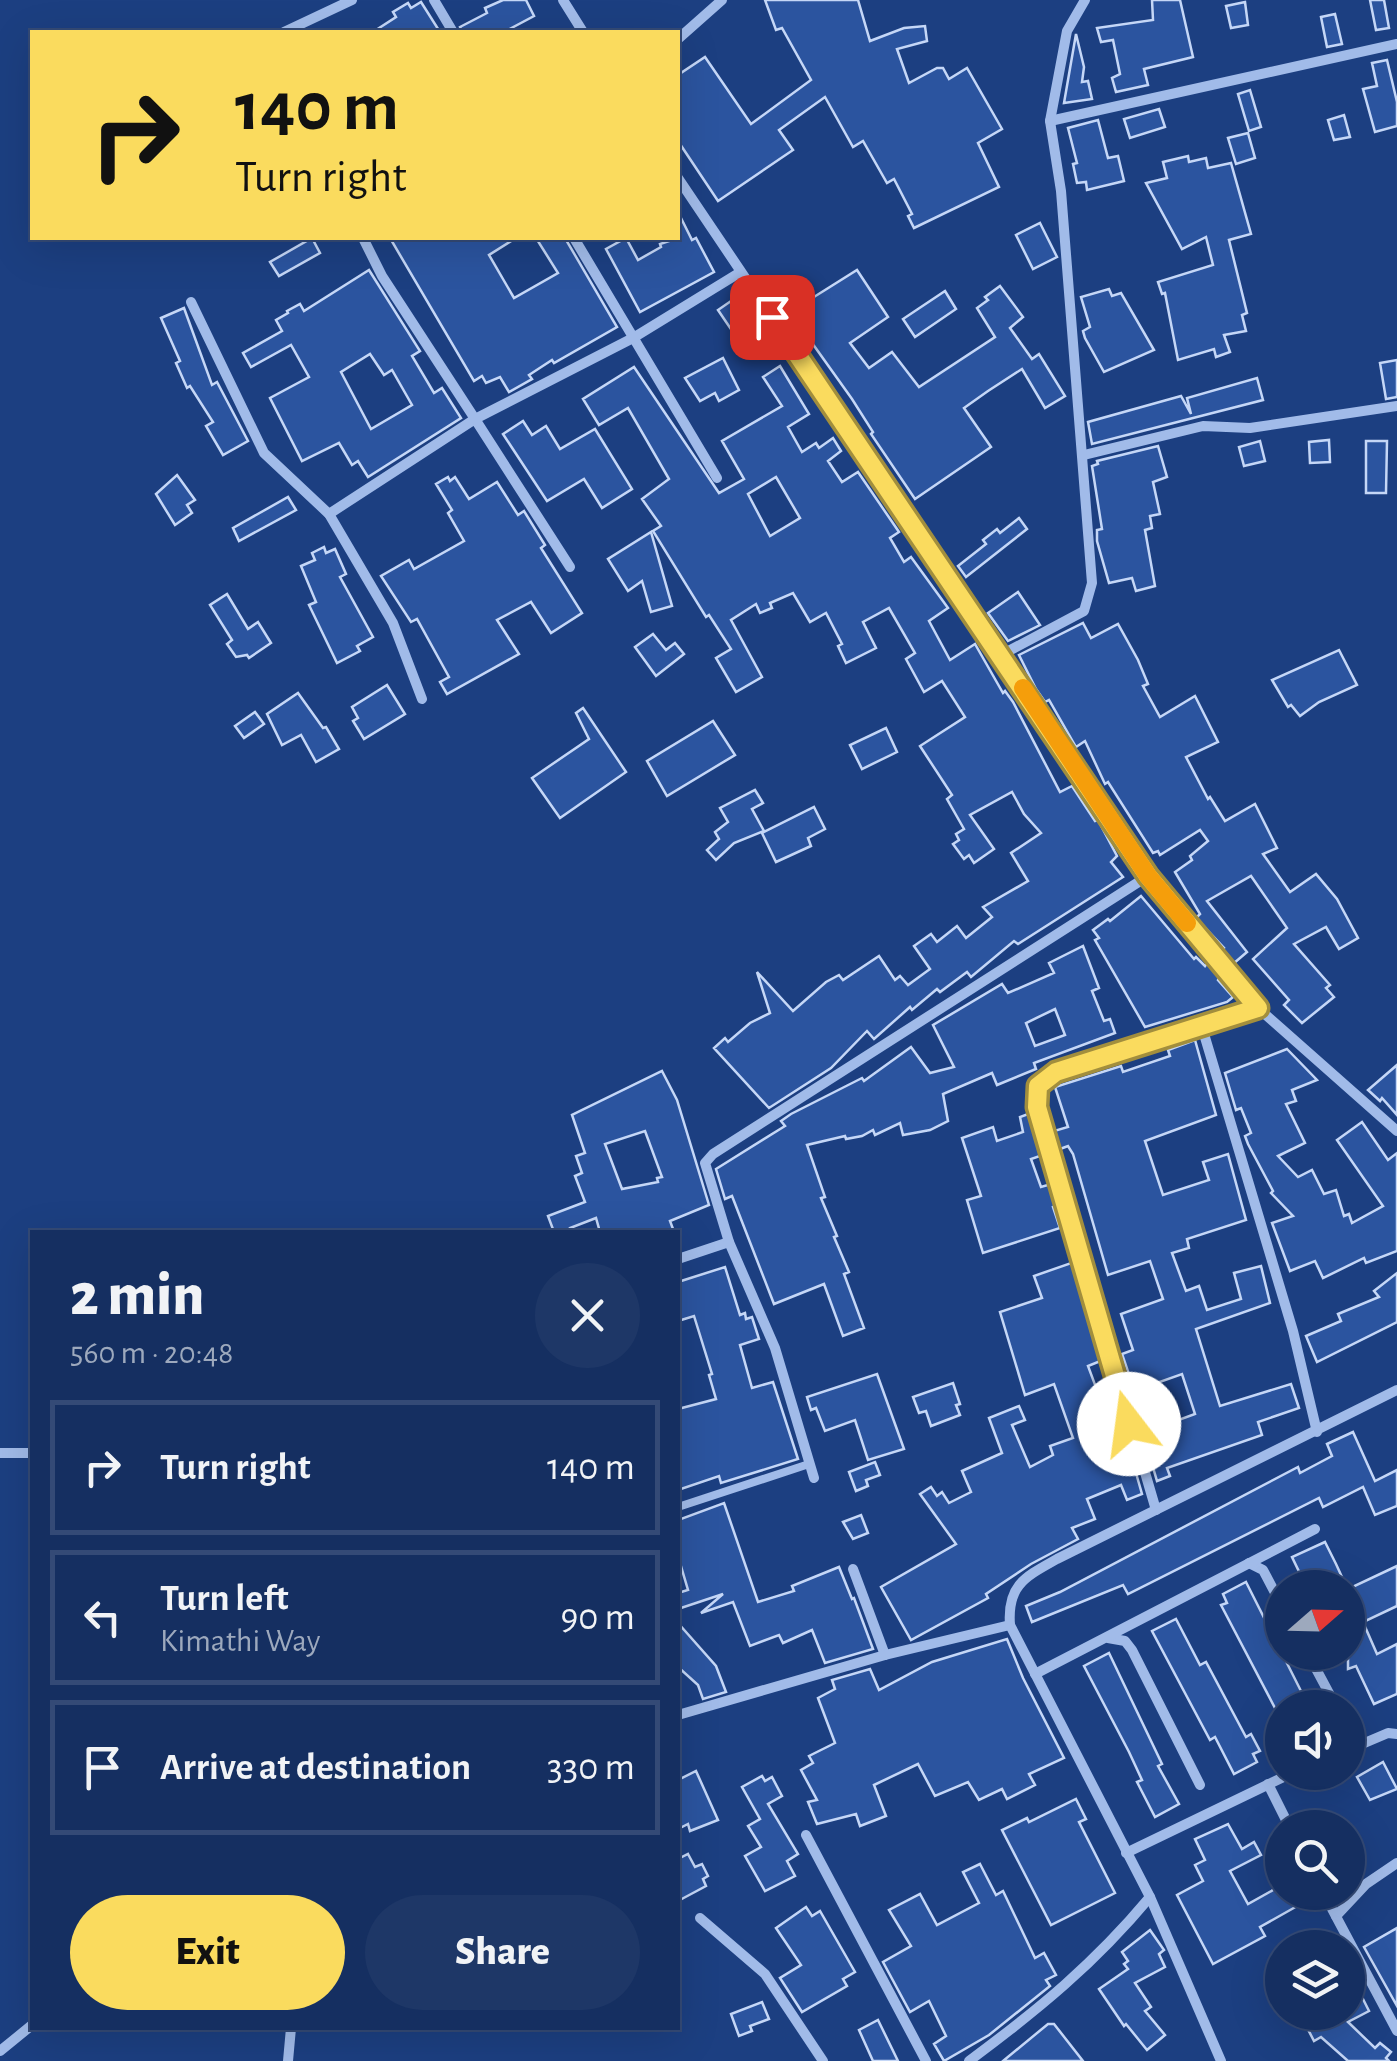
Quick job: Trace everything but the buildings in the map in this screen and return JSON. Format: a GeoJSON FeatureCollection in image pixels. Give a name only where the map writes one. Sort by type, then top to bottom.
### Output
{"type":"FeatureCollection","features":[{"type":"Feature","properties":{"kind":"street"},"geometry":{"type":"LineString","coordinates":[[288,30],[352,0]]}},
{"type":"Feature","properties":{"kind":"street"},"geometry":{"type":"LineString","coordinates":[[434,0],[452,30]]}},
{"type":"Feature","properties":{"kind":"street"},"geometry":{"type":"LineString","coordinates":[[562,0],[583,30]]}},
{"type":"Feature","properties":{"kind":"street"},"geometry":{"type":"LineString","coordinates":[[680,37],[722,0]]}},
{"type":"Feature","properties":{"kind":"street"},"geometry":{"type":"LineString","coordinates":[[1001,654],[1074,618],[1090,600],[1091,556],[1062,191],[1050,121],[1067,31],[1085,0]]}},
{"type":"Feature","properties":{"kind":"street"},"geometry":{"type":"LineString","coordinates":[[1050,121],[1397,44]]}},
{"type":"Feature","properties":{"kind":"street"},"geometry":{"type":"LineString","coordinates":[[680,181],[1148,876],[1258,1008],[1397,1131]]}},
{"type":"Feature","properties":{"kind":"street"},"geometry":{"type":"LineString","coordinates":[[364,240],[382,276],[570,567]]}},
{"type":"Feature","properties":{"kind":"street"},"geometry":{"type":"LineString","coordinates":[[575,240],[717,478]]}},
{"type":"Feature","properties":{"kind":"street"},"geometry":{"type":"LineString","coordinates":[[329,514],[475,419],[634,338],[739,273]]}},
{"type":"Feature","properties":{"kind":"street"},"geometry":{"type":"LineString","coordinates":[[191,302],[264,453],[329,514],[393,623],[422,699]]}},
{"type":"Feature","properties":{"kind":"street"},"geometry":{"type":"LineString","coordinates":[[1084,455],[1203,426],[1262,426],[1397,406]]}},
{"type":"Feature","properties":{"kind":"street"},"geometry":{"type":"LineString","coordinates":[[814,1478],[775,1348],[729,1242],[705,1163],[713,1154],[1148,876]]}},
{"type":"Feature","properties":{"kind":"street"},"geometry":{"type":"LineString","coordinates":[[1156,1510],[1035,1096],[1044,1078],[1056,1072],[1258,1008]]}},
{"type":"Feature","properties":{"kind":"street"},"geometry":{"type":"LineString","coordinates":[[1201,1024],[1293,1332],[1317,1432]]}},
{"type":"Feature","properties":{"kind":"street"},"geometry":{"type":"LineString","coordinates":[[680,1258],[729,1242]]}},
{"type":"Feature","properties":{"kind":"street"},"geometry":{"type":"LineString","coordinates":[[1221,2061],[1150,1897],[1010,1624],[1012,1594],[1027,1576],[1397,1390]]}},
{"type":"Feature","properties":{"kind":"street"},"geometry":{"type":"LineString","coordinates":[[0,1453],[30,1453]]}},
{"type":"Feature","properties":{"kind":"street"},"geometry":{"type":"LineString","coordinates":[[1035,1674],[1316,1529]]}},
{"type":"Feature","properties":{"kind":"street"},"geometry":{"type":"LineString","coordinates":[[1249,1564],[1265,1574]]}},
{"type":"Feature","properties":{"kind":"street"},"geometry":{"type":"LineString","coordinates":[[853,1569],[885,1655]]}},
{"type":"Feature","properties":{"kind":"street"},"geometry":{"type":"LineString","coordinates":[[680,1714],[885,1655],[1010,1624]]}},
{"type":"Feature","properties":{"kind":"street"},"geometry":{"type":"LineString","coordinates":[[1107,1638],[1125,1641],[1132,1650],[1200,1785]]}},
{"type":"Feature","properties":{"kind":"street"},"geometry":{"type":"LineString","coordinates":[[1365,1743],[1397,1734]]}},
{"type":"Feature","properties":{"kind":"street"},"geometry":{"type":"LineString","coordinates":[[1126,1853],[1265,1785]]}},
{"type":"Feature","properties":{"kind":"street"},"geometry":{"type":"LineString","coordinates":[[806,1836],[926,2061]]}},
{"type":"Feature","properties":{"kind":"street"},"geometry":{"type":"LineString","coordinates":[[1336,1916],[1366,1884],[1397,1863]]}},
{"type":"Feature","properties":{"kind":"street"},"geometry":{"type":"LineString","coordinates":[[969,2061],[1044,2006],[1110,1945],[1150,1897]]}},
{"type":"Feature","properties":{"kind":"street"},"geometry":{"type":"LineString","coordinates":[[1333,1910],[1397,2031]]}},
{"type":"Feature","properties":{"kind":"street"},"geometry":{"type":"LineString","coordinates":[[700,1918],[765,1974],[823,2061]]}},
{"type":"Feature","properties":{"kind":"street"},"geometry":{"type":"LineString","coordinates":[[0,2050],[30,2027]]}},
{"type":"Feature","properties":{"kind":"street"},"geometry":{"type":"LineString","coordinates":[[288,2061],[290,2030]]}},
{"type":"Feature","properties":{"kind":"lane"},"geometry":{"type":"LineString","coordinates":[[680,1505],[809,1464]]}},
{"type":"Feature","properties":{"kind":"slow traffic"},"geometry":{"type":"LineString","coordinates":[[1023,688],[1148,876],[1187,923]]}},
{"type":"Feature","properties":{"kind":"route"},"geometry":{"type":"LineString","coordinates":[[772,317],[1148,876],[1258,1008],[1056,1072],[1038,1086],[1037,1107],[1129,1424]]}}]}
